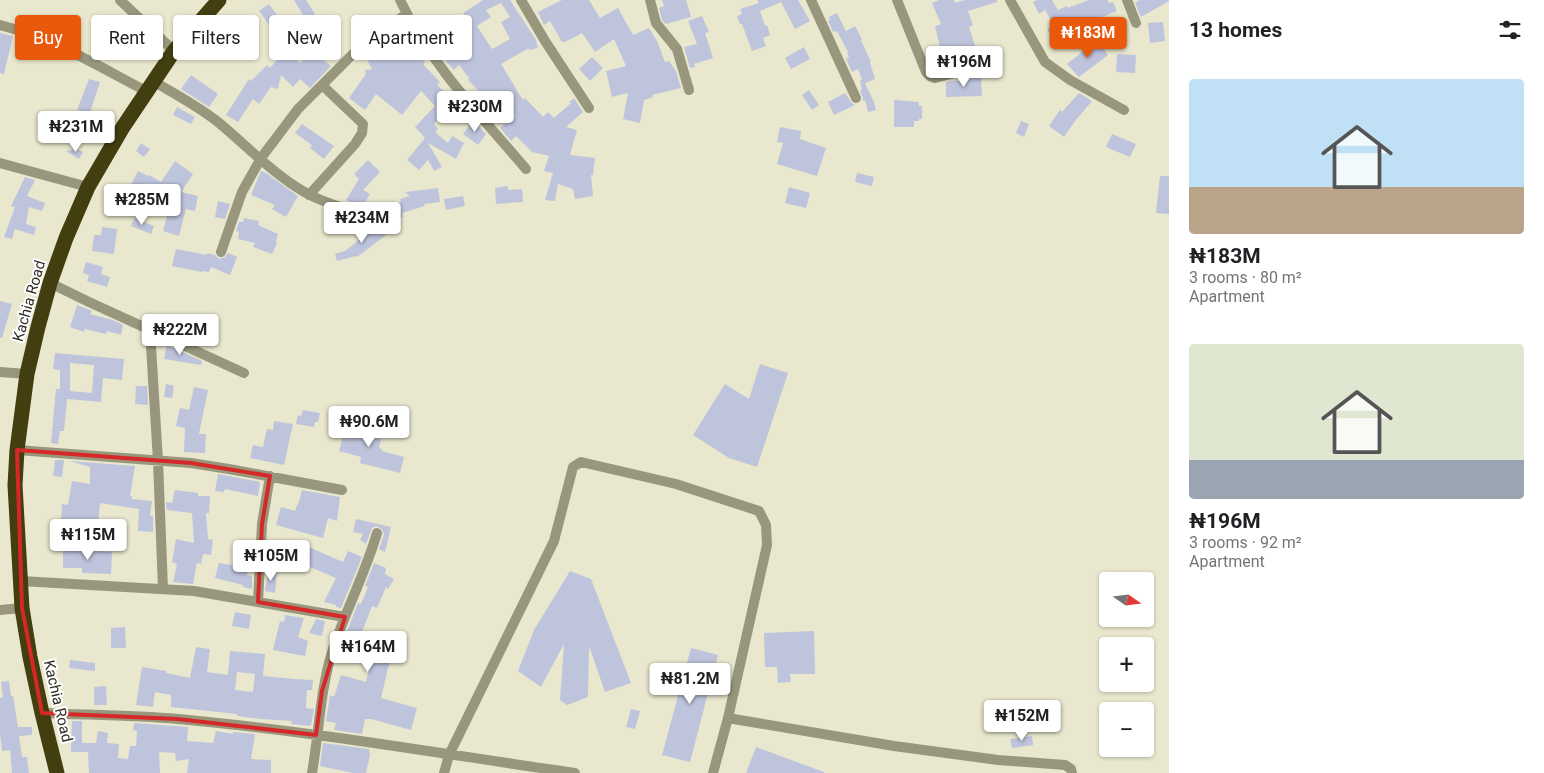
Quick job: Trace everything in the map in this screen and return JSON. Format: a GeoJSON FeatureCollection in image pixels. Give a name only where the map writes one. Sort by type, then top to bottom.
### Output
{"type":"FeatureCollection","features":[{"type":"Feature","properties":{"kind":"highway","name":"Kachia Road"},"geometry":{"type":"LineString","coordinates":[[205,15],[218,0]]}},
{"type":"Feature","properties":{"kind":"highway","name":"Kachia Road"},"geometry":{"type":"LineString","coordinates":[[57,773],[42,713],[22,608],[15,485],[17,450],[27,374],[50,283],[66,238],[88,187],[123,127],[173,52]]}},
{"type":"Feature","properties":{"kind":"street"},"geometry":{"type":"LineString","coordinates":[[120,0],[173,50]]}},
{"type":"Feature","properties":{"kind":"street"},"geometry":{"type":"LineString","coordinates":[[400,0],[443,71],[526,170]]}},
{"type":"Feature","properties":{"kind":"street"},"geometry":{"type":"LineString","coordinates":[[521,0],[545,41],[589,108]]}},
{"type":"Feature","properties":{"kind":"street"},"geometry":{"type":"LineString","coordinates":[[650,0],[656,23],[677,49],[689,90]]}},
{"type":"Feature","properties":{"kind":"street"},"geometry":{"type":"LineString","coordinates":[[811,0],[856,98]]}},
{"type":"Feature","properties":{"kind":"street"},"geometry":{"type":"LineString","coordinates":[[897,0],[926,72],[930,76],[935,78],[985,65]]}},
{"type":"Feature","properties":{"kind":"street"},"geometry":{"type":"LineString","coordinates":[[1010,0],[1045,62],[1070,80],[1124,110]]}},
{"type":"Feature","properties":{"kind":"street"},"geometry":{"type":"LineString","coordinates":[[1127,0],[1136,23]]}},
{"type":"Feature","properties":{"kind":"street"},"geometry":{"type":"LineString","coordinates":[[221,252],[242,192],[261,158],[298,109],[358,48],[407,14]]}},
{"type":"Feature","properties":{"kind":"street"},"geometry":{"type":"LineString","coordinates":[[0,25],[24,31],[58,45],[194,106],[216,120],[278,173],[309,195],[355,212]]}},
{"type":"Feature","properties":{"kind":"street"},"geometry":{"type":"LineString","coordinates":[[309,195],[355,144],[362,133],[363,124],[322,85]]}},
{"type":"Feature","properties":{"kind":"street"},"geometry":{"type":"LineString","coordinates":[[0,163],[88,187]]}},
{"type":"Feature","properties":{"kind":"street"},"geometry":{"type":"LineString","coordinates":[[50,283],[244,373]]}},
{"type":"Feature","properties":{"kind":"street"},"geometry":{"type":"LineString","coordinates":[[150,330],[163,589]]}},
{"type":"Feature","properties":{"kind":"street"},"geometry":{"type":"LineString","coordinates":[[0,372],[27,374]]}},
{"type":"Feature","properties":{"kind":"street"},"geometry":{"type":"LineString","coordinates":[[17,450],[200,465],[342,490]]}},
{"type":"Feature","properties":{"kind":"street"},"geometry":{"type":"LineString","coordinates":[[444,773],[449,754],[554,541],[573,467],[581,462],[676,484],[759,511],[766,525],[767,546],[728,718],[713,773]]}},
{"type":"Feature","properties":{"kind":"street"},"geometry":{"type":"LineString","coordinates":[[258,602],[262,524],[270,476]]}},
{"type":"Feature","properties":{"kind":"street"},"geometry":{"type":"LineString","coordinates":[[312,773],[316,754],[316,735],[322,691],[332,652],[369,562],[377,533]]}},
{"type":"Feature","properties":{"kind":"street"},"geometry":{"type":"LineString","coordinates":[[21,581],[194,591],[345,618]]}},
{"type":"Feature","properties":{"kind":"street"},"geometry":{"type":"LineString","coordinates":[[0,610],[22,608]]}},
{"type":"Feature","properties":{"kind":"street"},"geometry":{"type":"LineString","coordinates":[[42,713],[177,719],[316,735],[575,773]]}},
{"type":"Feature","properties":{"kind":"street"},"geometry":{"type":"LineString","coordinates":[[728,718],[894,746],[998,760],[1066,765],[1071,768],[1072,773]]}},
{"type":"Feature","properties":{"kind":"highlighted area"},"geometry":{"type":"Polygon","coordinates":[[[17,450],[191,463],[270,476],[262,524],[258,602],[345,617],[322,691],[316,735],[177,719],[42,713],[22,608],[17,450]]]}},
{"type":"Feature","properties":{"kind":"building"},"geometry":{"type":"Polygon","coordinates":[[[294,0],[306,0],[315,14],[303,15],[294,0]]]}},
{"type":"Feature","properties":{"kind":"building"},"geometry":{"type":"Polygon","coordinates":[[[483,0],[510,0],[536,40],[538,48],[529,50],[529,48],[501,64],[523,100],[525,98],[543,117],[548,112],[554,118],[574,98],[583,112],[566,127],[577,130],[570,155],[595,158],[593,175],[591,175],[593,196],[575,199],[573,189],[558,184],[555,201],[545,200],[553,173],[544,171],[549,156],[532,152],[516,136],[511,141],[500,128],[515,116],[500,92],[484,106],[475,96],[478,90],[468,80],[469,78],[459,65],[454,70],[445,60],[472,60],[472,15],[465,15],[463,13],[483,0]],[[501,3],[486,10],[491,17],[477,26],[492,49],[510,39],[501,22],[510,17],[501,3]]]}},
{"type":"Feature","properties":{"kind":"building"},"geometry":{"type":"Polygon","coordinates":[[[562,0],[589,0],[600,18],[618,8],[633,35],[649,28],[657,41],[665,62],[669,61],[676,71],[681,88],[652,95],[653,97],[644,100],[640,123],[623,119],[628,93],[612,97],[606,71],[626,66],[614,39],[595,52],[582,33],[562,42],[550,21],[544,25],[538,12],[562,0]]]}},
{"type":"Feature","properties":{"kind":"building"},"geometry":{"type":"Polygon","coordinates":[[[662,0],[686,0],[691,17],[666,24],[662,20],[659,8],[664,6],[662,0]]]}},
{"type":"Feature","properties":{"kind":"building"},"geometry":{"type":"Polygon","coordinates":[[[757,0],[798,0],[810,21],[795,29],[781,2],[760,11],[770,35],[763,38],[766,46],[752,51],[737,16],[742,14],[740,9],[759,3],[757,0]]]}},
{"type":"Feature","properties":{"kind":"building"},"geometry":{"type":"Polygon","coordinates":[[[939,0],[954,0],[955,3],[965,0],[997,0],[997,2],[968,11],[973,25],[969,27],[979,58],[940,68],[934,49],[940,47],[935,26],[941,24],[932,3],[939,0]]]}},
{"type":"Feature","properties":{"kind":"building"},"geometry":{"type":"Polygon","coordinates":[[[1037,0],[1052,0],[1058,10],[1089,0],[1107,0],[1109,3],[1113,2],[1117,11],[1079,26],[1078,24],[1052,38],[1047,29],[1054,25],[1045,10],[1039,14],[1033,2],[1037,0]]]}},
{"type":"Feature","properties":{"kind":"building"},"geometry":{"type":"Polygon","coordinates":[[[1140,0],[1169,1],[1141,17],[1135,3],[1140,0]]]}},
{"type":"Feature","properties":{"kind":"building"},"geometry":{"type":"Polygon","coordinates":[[[269,4],[277,15],[269,15],[269,24],[259,11],[269,4]]]}},
{"type":"Feature","properties":{"kind":"building"},"geometry":{"type":"Polygon","coordinates":[[[837,13],[846,31],[855,26],[862,39],[875,79],[865,83],[876,110],[868,112],[865,100],[862,101],[860,80],[862,80],[858,69],[852,72],[846,59],[849,57],[848,52],[837,31],[833,32],[828,21],[830,20],[829,17],[837,13]]]}},
{"type":"Feature","properties":{"kind":"building"},"geometry":{"type":"Polygon","coordinates":[[[702,16],[709,32],[705,33],[713,58],[694,64],[695,67],[690,68],[684,47],[697,44],[688,21],[702,16]]]}},
{"type":"Feature","properties":{"kind":"building"},"geometry":{"type":"Polygon","coordinates":[[[1163,22],[1165,41],[1150,43],[1148,23],[1163,22]]]}},
{"type":"Feature","properties":{"kind":"building"},"geometry":{"type":"Polygon","coordinates":[[[0,33],[13,36],[4,74],[0,73],[0,33]]]}},
{"type":"Feature","properties":{"kind":"building"},"geometry":{"type":"Polygon","coordinates":[[[1097,40],[1108,55],[1079,77],[1067,64],[1097,40]]]}},
{"type":"Feature","properties":{"kind":"building"},"geometry":{"type":"Polygon","coordinates":[[[804,47],[810,59],[791,69],[785,58],[804,47]]]}},
{"type":"Feature","properties":{"kind":"building"},"geometry":{"type":"Polygon","coordinates":[[[1117,54],[1136,55],[1135,73],[1116,72],[1117,54]]]}},
{"type":"Feature","properties":{"kind":"building"},"geometry":{"type":"Polygon","coordinates":[[[592,57],[603,68],[590,81],[579,69],[592,57]]]}},
{"type":"Feature","properties":{"kind":"building"},"geometry":{"type":"Polygon","coordinates":[[[277,60],[297,60],[300,63],[303,60],[324,60],[331,66],[310,88],[300,79],[293,87],[281,75],[278,89],[271,87],[259,104],[253,99],[238,122],[226,115],[249,79],[251,81],[267,65],[270,68],[277,60]]]}},
{"type":"Feature","properties":{"kind":"building"},"geometry":{"type":"Polygon","coordinates":[[[367,60],[424,60],[425,62],[423,64],[440,82],[437,85],[455,101],[434,124],[438,129],[435,132],[448,143],[452,136],[464,143],[456,159],[428,143],[442,167],[434,171],[428,160],[419,170],[407,160],[425,138],[415,127],[435,106],[421,91],[402,115],[376,94],[365,110],[349,98],[366,74],[365,70],[372,69],[367,60]]]}},
{"type":"Feature","properties":{"kind":"building"},"geometry":{"type":"Polygon","coordinates":[[[191,75],[218,94],[209,107],[181,89],[191,75]]]}},
{"type":"Feature","properties":{"kind":"building"},"geometry":{"type":"Polygon","coordinates":[[[967,78],[981,78],[982,96],[946,97],[946,82],[968,81],[967,78]]]}},
{"type":"Feature","properties":{"kind":"building"},"geometry":{"type":"Polygon","coordinates":[[[89,79],[100,82],[90,113],[74,144],[61,140],[66,130],[71,133],[82,111],[77,110],[89,79]]]}},
{"type":"Feature","properties":{"kind":"building"},"geometry":{"type":"Polygon","coordinates":[[[809,90],[819,105],[812,110],[802,95],[809,90]]]}},
{"type":"Feature","properties":{"kind":"building"},"geometry":{"type":"Polygon","coordinates":[[[845,93],[855,105],[834,115],[828,102],[845,93]]]}},
{"type":"Feature","properties":{"kind":"building"},"geometry":{"type":"Polygon","coordinates":[[[1079,93],[1092,101],[1064,137],[1049,126],[1060,110],[1062,112],[1079,93]]]}},
{"type":"Feature","properties":{"kind":"building"},"geometry":{"type":"Polygon","coordinates":[[[894,100],[919,102],[919,106],[922,106],[922,119],[914,121],[914,127],[894,127],[894,100]]]}},
{"type":"Feature","properties":{"kind":"building"},"geometry":{"type":"Polygon","coordinates":[[[177,107],[195,117],[191,124],[173,115],[177,107]]]}},
{"type":"Feature","properties":{"kind":"building"},"geometry":{"type":"Polygon","coordinates":[[[473,120],[486,134],[478,145],[463,134],[473,120]]]}},
{"type":"Feature","properties":{"kind":"building"},"geometry":{"type":"Polygon","coordinates":[[[1021,121],[1029,124],[1024,137],[1016,133],[1021,121]]]}},
{"type":"Feature","properties":{"kind":"building"},"geometry":{"type":"Polygon","coordinates":[[[302,124],[334,146],[324,159],[310,148],[312,145],[295,133],[302,124]]]}},
{"type":"Feature","properties":{"kind":"building"},"geometry":{"type":"Polygon","coordinates":[[[780,127],[801,131],[800,139],[826,148],[817,176],[777,164],[783,143],[777,142],[780,127]]]}},
{"type":"Feature","properties":{"kind":"building"},"geometry":{"type":"Polygon","coordinates":[[[1112,134],[1136,144],[1130,157],[1106,147],[1112,134]]]}},
{"type":"Feature","properties":{"kind":"building"},"geometry":{"type":"Polygon","coordinates":[[[141,143],[150,149],[144,157],[136,151],[141,143]]]}},
{"type":"Feature","properties":{"kind":"building"},"geometry":{"type":"Polygon","coordinates":[[[77,149],[83,152],[79,159],[66,151],[77,149]]]}},
{"type":"Feature","properties":{"kind":"building"},"geometry":{"type":"Polygon","coordinates":[[[368,160],[380,172],[363,190],[370,194],[361,209],[346,200],[359,179],[354,174],[368,160]]]}},
{"type":"Feature","properties":{"kind":"building"},"geometry":{"type":"Polygon","coordinates":[[[175,161],[193,174],[181,192],[198,196],[195,211],[186,209],[179,236],[163,231],[169,209],[138,189],[137,191],[130,187],[138,171],[161,182],[175,161]]]}},
{"type":"Feature","properties":{"kind":"building"},"geometry":{"type":"Polygon","coordinates":[[[261,171],[298,196],[286,217],[272,209],[275,205],[251,195],[261,171]]]}},
{"type":"Feature","properties":{"kind":"building"},"geometry":{"type":"Polygon","coordinates":[[[857,173],[874,177],[872,186],[855,182],[857,173]]]}},
{"type":"Feature","properties":{"kind":"building"},"geometry":{"type":"Polygon","coordinates":[[[1160,176],[1169,176],[1169,214],[1156,213],[1160,176]]]}},
{"type":"Feature","properties":{"kind":"building"},"geometry":{"type":"Polygon","coordinates":[[[25,177],[35,180],[27,196],[45,203],[42,211],[29,207],[26,224],[36,227],[34,235],[15,229],[12,239],[4,237],[15,207],[11,206],[25,177]]]}},
{"type":"Feature","properties":{"kind":"building"},"geometry":{"type":"Polygon","coordinates":[[[508,186],[508,190],[522,189],[523,202],[496,204],[495,188],[508,186]]]}},
{"type":"Feature","properties":{"kind":"building"},"geometry":{"type":"Polygon","coordinates":[[[789,187],[810,193],[806,208],[785,203],[789,187]]]}},
{"type":"Feature","properties":{"kind":"building"},"geometry":{"type":"Polygon","coordinates":[[[438,188],[440,202],[424,204],[425,206],[402,213],[403,217],[389,223],[384,214],[386,212],[385,209],[401,202],[400,199],[410,196],[405,192],[438,188]]]}},
{"type":"Feature","properties":{"kind":"building"},"geometry":{"type":"Polygon","coordinates":[[[123,192],[130,195],[126,206],[119,203],[123,192]]]}},
{"type":"Feature","properties":{"kind":"building"},"geometry":{"type":"Polygon","coordinates":[[[463,196],[465,206],[446,210],[444,199],[463,196]]]}},
{"type":"Feature","properties":{"kind":"building"},"geometry":{"type":"Polygon","coordinates":[[[218,201],[230,204],[225,219],[215,217],[218,201]]]}},
{"type":"Feature","properties":{"kind":"building"},"geometry":{"type":"Polygon","coordinates":[[[134,218],[154,226],[151,234],[131,226],[134,218]]]}},
{"type":"Feature","properties":{"kind":"building"},"geometry":{"type":"Polygon","coordinates":[[[244,218],[259,221],[258,225],[278,234],[277,243],[272,254],[253,247],[255,243],[238,239],[239,232],[236,231],[239,222],[243,222],[244,218]]]}},
{"type":"Feature","properties":{"kind":"building"},"geometry":{"type":"Polygon","coordinates":[[[378,225],[386,235],[357,257],[337,261],[335,254],[345,251],[378,225]]]}},
{"type":"Feature","properties":{"kind":"building"},"geometry":{"type":"Polygon","coordinates":[[[102,227],[117,229],[114,254],[92,251],[94,235],[101,235],[102,227]]]}},
{"type":"Feature","properties":{"kind":"building"},"geometry":{"type":"Polygon","coordinates":[[[176,249],[207,255],[207,253],[215,255],[219,259],[225,257],[228,253],[237,257],[230,275],[211,267],[209,272],[202,272],[172,266],[176,249]]]}},
{"type":"Feature","properties":{"kind":"building"},"geometry":{"type":"Polygon","coordinates":[[[86,262],[103,267],[101,274],[110,277],[107,287],[87,281],[89,275],[83,273],[86,262]]]}},
{"type":"Feature","properties":{"kind":"building"},"geometry":{"type":"Polygon","coordinates":[[[0,301],[12,304],[2,338],[0,338],[0,301]]]}},
{"type":"Feature","properties":{"kind":"building"},"geometry":{"type":"Polygon","coordinates":[[[77,305],[92,311],[90,314],[113,320],[123,325],[121,335],[107,331],[106,334],[85,329],[84,332],[70,327],[77,305]]]}},
{"type":"Feature","properties":{"kind":"building"},"geometry":{"type":"Polygon","coordinates":[[[167,345],[202,361],[201,365],[164,359],[167,345]]]}},
{"type":"Feature","properties":{"kind":"building"},"geometry":{"type":"Polygon","coordinates":[[[55,353],[124,359],[122,380],[103,378],[101,402],[67,399],[64,431],[60,431],[58,444],[51,443],[56,389],[60,389],[60,370],[53,369],[55,353]],[[70,363],[70,391],[92,393],[94,365],[70,363]]]}},
{"type":"Feature","properties":{"kind":"building"},"geometry":{"type":"Polygon","coordinates":[[[760,364],[788,373],[757,467],[729,458],[693,435],[725,384],[749,399],[760,364]]]}},
{"type":"Feature","properties":{"kind":"building"},"geometry":{"type":"Polygon","coordinates":[[[166,384],[174,386],[172,398],[164,397],[166,384]]]}},
{"type":"Feature","properties":{"kind":"building"},"geometry":{"type":"Polygon","coordinates":[[[136,386],[147,386],[148,405],[135,404],[136,386]]]}},
{"type":"Feature","properties":{"kind":"building"},"geometry":{"type":"Polygon","coordinates":[[[194,387],[208,390],[199,434],[206,434],[205,453],[184,452],[185,428],[176,426],[180,408],[189,410],[194,387]]]}},
{"type":"Feature","properties":{"kind":"building"},"geometry":{"type":"Polygon","coordinates":[[[303,410],[320,413],[318,422],[315,422],[314,427],[296,424],[298,415],[301,416],[303,410]]]}},
{"type":"Feature","properties":{"kind":"building"},"geometry":{"type":"Polygon","coordinates":[[[274,421],[293,424],[284,465],[250,458],[253,445],[263,447],[267,429],[273,430],[274,421]]]}},
{"type":"Feature","properties":{"kind":"building"},"geometry":{"type":"Polygon","coordinates":[[[347,421],[371,428],[371,425],[379,428],[376,438],[381,439],[379,448],[382,451],[404,457],[400,473],[360,463],[361,457],[339,451],[347,421]]]}},
{"type":"Feature","properties":{"kind":"building"},"geometry":{"type":"Polygon","coordinates":[[[55,460],[64,460],[62,477],[53,476],[55,460]]]}},
{"type":"Feature","properties":{"kind":"building"},"geometry":{"type":"Polygon","coordinates":[[[70,461],[135,466],[130,496],[132,496],[132,499],[152,501],[150,516],[153,516],[153,532],[138,531],[139,509],[100,503],[98,527],[71,525],[71,543],[58,543],[58,522],[61,522],[62,504],[68,505],[72,481],[90,484],[90,467],[70,461]]]}},
{"type":"Feature","properties":{"kind":"building"},"geometry":{"type":"Polygon","coordinates":[[[218,474],[260,482],[258,496],[225,489],[224,492],[215,491],[218,474]]]}},
{"type":"Feature","properties":{"kind":"building"},"geometry":{"type":"Polygon","coordinates":[[[175,490],[198,493],[198,496],[210,496],[209,513],[206,513],[208,539],[213,540],[211,555],[203,554],[201,564],[197,563],[193,584],[173,582],[177,564],[172,562],[176,539],[194,543],[192,513],[167,510],[166,502],[172,503],[175,490]]]}},
{"type":"Feature","properties":{"kind":"building"},"geometry":{"type":"Polygon","coordinates":[[[302,490],[340,497],[337,521],[328,518],[323,538],[276,525],[281,507],[295,511],[302,490]]]}},
{"type":"Feature","properties":{"kind":"building"},"geometry":{"type":"Polygon","coordinates":[[[356,519],[391,527],[385,552],[379,549],[384,535],[382,529],[376,526],[372,528],[366,544],[360,540],[363,534],[353,532],[356,519]]]}},
{"type":"Feature","properties":{"kind":"building"},"geometry":{"type":"Polygon","coordinates":[[[109,529],[116,529],[116,551],[109,551],[109,529]]]}},
{"type":"Feature","properties":{"kind":"building"},"geometry":{"type":"Polygon","coordinates":[[[304,545],[343,562],[348,551],[362,557],[341,608],[324,602],[336,578],[310,567],[310,569],[297,564],[304,545]]]}},
{"type":"Feature","properties":{"kind":"building"},"geometry":{"type":"Polygon","coordinates":[[[63,549],[112,552],[111,574],[82,573],[82,568],[63,568],[63,549]]]}},
{"type":"Feature","properties":{"kind":"building"},"geometry":{"type":"Polygon","coordinates":[[[219,563],[248,568],[247,575],[252,576],[252,589],[215,578],[219,563]]]}},
{"type":"Feature","properties":{"kind":"building"},"geometry":{"type":"Polygon","coordinates":[[[374,563],[386,568],[385,574],[394,579],[388,589],[386,587],[377,608],[372,606],[359,640],[370,643],[368,647],[386,654],[388,646],[396,648],[388,668],[381,698],[417,708],[411,730],[365,719],[362,734],[334,730],[336,723],[326,721],[330,695],[334,697],[341,675],[366,682],[372,656],[341,647],[358,603],[361,604],[368,587],[365,586],[374,563]]]}},
{"type":"Feature","properties":{"kind":"building"},"geometry":{"type":"Polygon","coordinates":[[[268,571],[277,572],[275,593],[265,591],[268,571]]]}},
{"type":"Feature","properties":{"kind":"building"},"geometry":{"type":"Polygon","coordinates":[[[570,571],[591,579],[631,683],[605,692],[589,646],[588,697],[567,705],[560,700],[564,644],[541,687],[518,671],[534,630],[570,571]]]}},
{"type":"Feature","properties":{"kind":"building"},"geometry":{"type":"Polygon","coordinates":[[[235,612],[251,615],[249,629],[232,626],[235,612]]]}},
{"type":"Feature","properties":{"kind":"building"},"geometry":{"type":"Polygon","coordinates":[[[285,615],[304,618],[298,637],[308,641],[305,656],[273,650],[280,621],[284,622],[285,615]]]}},
{"type":"Feature","properties":{"kind":"building"},"geometry":{"type":"Polygon","coordinates":[[[316,619],[325,621],[322,636],[309,633],[316,619]]]}},
{"type":"Feature","properties":{"kind":"building"},"geometry":{"type":"Polygon","coordinates":[[[125,627],[126,648],[111,648],[111,628],[125,627]]]}},
{"type":"Feature","properties":{"kind":"building"},"geometry":{"type":"Polygon","coordinates":[[[814,631],[815,674],[790,674],[791,682],[778,683],[777,667],[765,667],[764,633],[814,631]]]}},
{"type":"Feature","properties":{"kind":"building"},"geometry":{"type":"Polygon","coordinates":[[[196,647],[210,649],[207,672],[228,675],[230,651],[265,654],[263,676],[313,680],[312,690],[307,690],[306,708],[314,709],[311,726],[291,724],[292,721],[261,719],[237,716],[237,714],[171,707],[171,695],[155,692],[153,707],[136,705],[142,667],[190,678],[196,647]],[[237,672],[235,690],[253,692],[255,674],[237,672]]]}},
{"type":"Feature","properties":{"kind":"building"},"geometry":{"type":"Polygon","coordinates":[[[691,648],[718,655],[690,762],[662,755],[691,648]]]}},
{"type":"Feature","properties":{"kind":"building"},"geometry":{"type":"Polygon","coordinates":[[[70,660],[95,663],[95,671],[69,668],[70,660]]]}},
{"type":"Feature","properties":{"kind":"building"},"geometry":{"type":"Polygon","coordinates":[[[9,681],[18,727],[32,727],[32,735],[19,736],[22,757],[27,757],[29,773],[12,773],[10,750],[2,751],[0,698],[3,697],[1,682],[9,681]]]}},
{"type":"Feature","properties":{"kind":"building"},"geometry":{"type":"Polygon","coordinates":[[[106,686],[107,705],[94,705],[94,687],[106,686]]]}},
{"type":"Feature","properties":{"kind":"building"},"geometry":{"type":"Polygon","coordinates":[[[631,709],[640,711],[635,729],[626,727],[631,709]]]}},
{"type":"Feature","properties":{"kind":"building"},"geometry":{"type":"Polygon","coordinates":[[[72,721],[82,721],[82,743],[96,743],[98,731],[108,733],[107,743],[119,744],[118,758],[128,759],[130,746],[136,746],[137,731],[133,730],[134,723],[188,727],[187,741],[213,743],[216,731],[233,734],[233,732],[255,734],[251,759],[271,760],[271,773],[187,773],[189,759],[176,761],[175,753],[159,752],[160,773],[89,773],[88,752],[71,752],[72,721]]]}},
{"type":"Feature","properties":{"kind":"building"},"geometry":{"type":"Polygon","coordinates":[[[1032,736],[1033,745],[1012,748],[1010,739],[1032,736]]]}},
{"type":"Feature","properties":{"kind":"building"},"geometry":{"type":"Polygon","coordinates":[[[323,743],[369,749],[370,755],[366,773],[353,773],[320,766],[323,743]]]}},
{"type":"Feature","properties":{"kind":"building"},"geometry":{"type":"Polygon","coordinates":[[[756,747],[824,772],[824,773],[746,773],[756,747]]]}}]}
